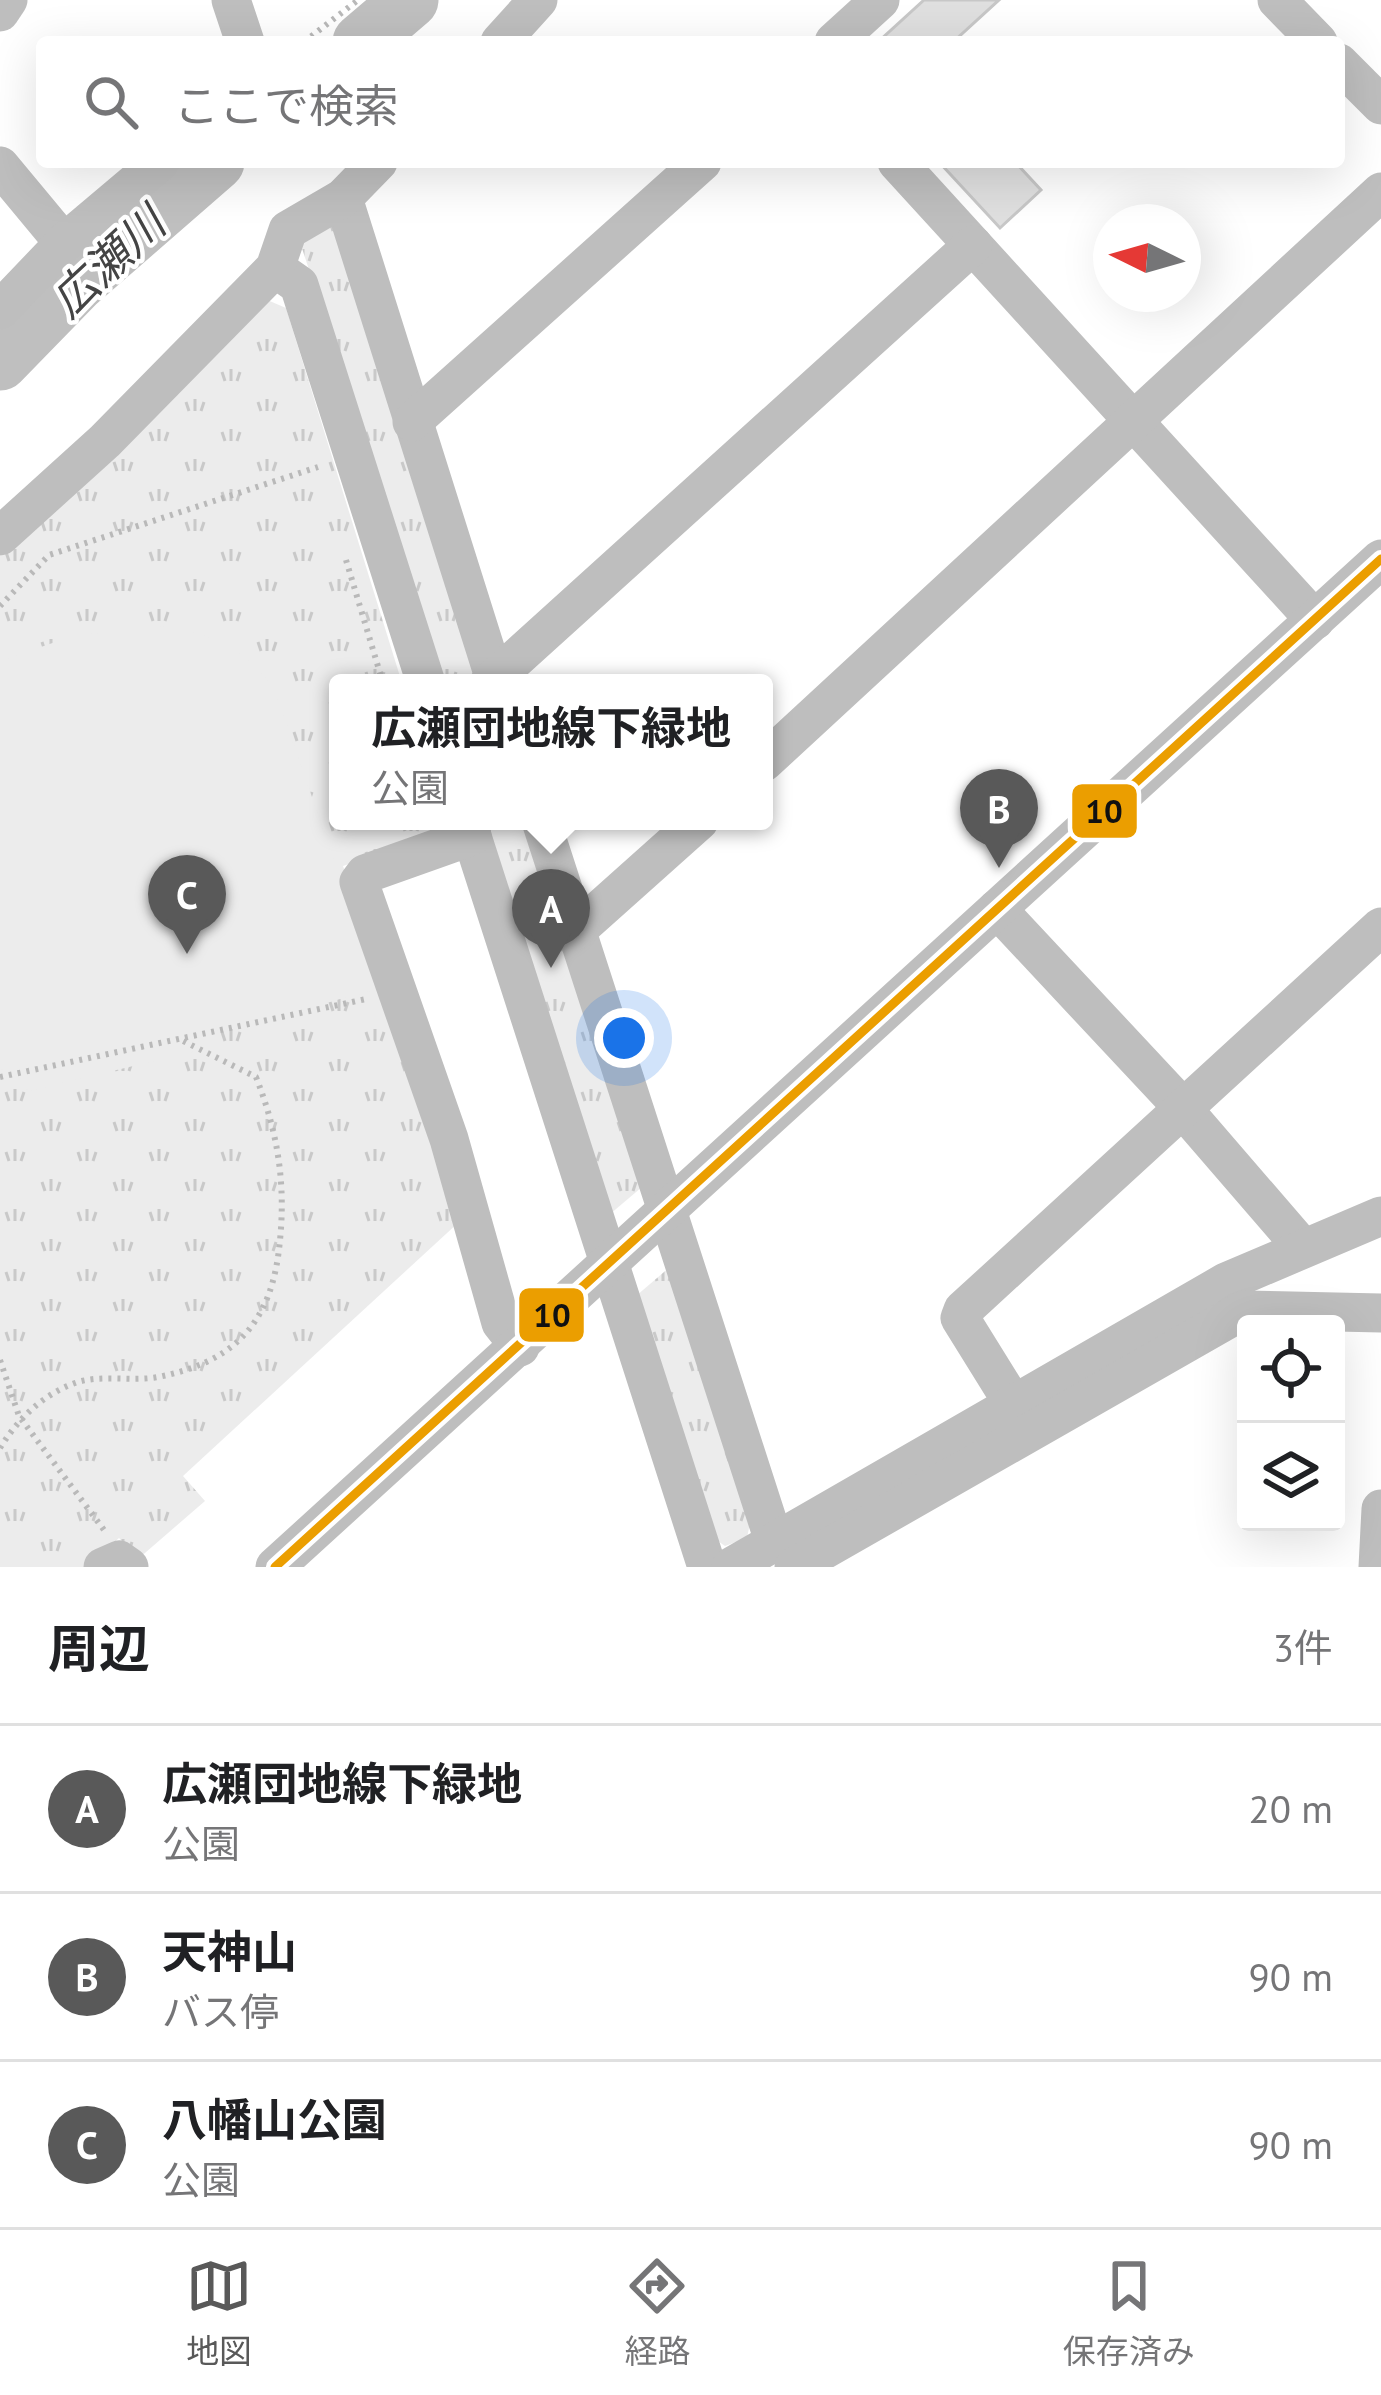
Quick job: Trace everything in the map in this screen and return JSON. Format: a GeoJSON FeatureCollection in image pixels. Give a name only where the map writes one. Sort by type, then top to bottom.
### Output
{"type":"FeatureCollection","features":[{"type":"Feature","properties":{"kind":"street"},"geometry":{"type":"LineString","coordinates":[[0,12],[8,0]]}},
{"type":"Feature","properties":{"kind":"street"},"geometry":{"type":"LineString","coordinates":[[231,0],[243,36]]}},
{"type":"Feature","properties":{"kind":"street"},"geometry":{"type":"LineString","coordinates":[[505,36],[538,0]]}},
{"type":"Feature","properties":{"kind":"street"},"geometry":{"type":"LineString","coordinates":[[841,36],[880,0]]}},
{"type":"Feature","properties":{"kind":"street"},"geometry":{"type":"LineString","coordinates":[[1277,0],[1312,36]]}},
{"type":"Feature","properties":{"kind":"street"},"geometry":{"type":"LineString","coordinates":[[1345,69],[1381,105]]}},
{"type":"Feature","properties":{"kind":"street"},"geometry":{"type":"LineString","coordinates":[[0,166],[64,243]]}},
{"type":"Feature","properties":{"kind":"street"},"geometry":{"type":"LineString","coordinates":[[0,310],[64,243],[153,168]]}},
{"type":"Feature","properties":{"kind":"street"},"geometry":{"type":"LineString","coordinates":[[0,536],[105,441],[275,268],[288,230],[343,198],[372,168]]}},
{"type":"Feature","properties":{"kind":"street"},"geometry":{"type":"LineString","coordinates":[[412,422],[695,168]]}},
{"type":"Feature","properties":{"kind":"street"},"geometry":{"type":"LineString","coordinates":[[902,168],[1315,620]]}},
{"type":"Feature","properties":{"kind":"street"},"geometry":{"type":"LineString","coordinates":[[773,754],[1381,193]]}},
{"type":"Feature","properties":{"kind":"street"},"geometry":{"type":"LineString","coordinates":[[343,198],[491,674]]}},
{"type":"Feature","properties":{"kind":"street"},"geometry":{"type":"LineString","coordinates":[[501,674],[973,245]]}},
{"type":"Feature","properties":{"kind":"street"},"geometry":{"type":"LineString","coordinates":[[275,268],[299,285],[423,674]]}},
{"type":"Feature","properties":{"kind":"street"},"geometry":{"type":"LineString","coordinates":[[274,1567],[1381,559]]}},
{"type":"Feature","properties":{"kind":"street"},"geometry":{"type":"LineString","coordinates":[[467,830],[365,874],[359,882],[449,1139],[501,1323],[520,1347]]}},
{"type":"Feature","properties":{"kind":"street"},"geometry":{"type":"LineString","coordinates":[[469,830],[706,1567]]}},
{"type":"Feature","properties":{"kind":"street"},"geometry":{"type":"LineString","coordinates":[[544,830],[666,1211],[784,1554]]}},
{"type":"Feature","properties":{"kind":"street"},"geometry":{"type":"LineString","coordinates":[[577,930],[689,830]]}},
{"type":"Feature","properties":{"kind":"street"},"geometry":{"type":"LineString","coordinates":[[997,910],[1182,1109],[1302,1247]]}},
{"type":"Feature","properties":{"kind":"street"},"geometry":{"type":"LineString","coordinates":[[1014,1405],[960,1318],[963,1310],[1381,927]]}},
{"type":"Feature","properties":{"kind":"street"},"geometry":{"type":"LineString","coordinates":[[731,1567],[784,1554],[1235,1296],[1302,1247],[1381,1216]]}},
{"type":"Feature","properties":{"kind":"street"},"geometry":{"type":"LineString","coordinates":[[784,1554],[1014,1405],[1235,1296],[1381,1313]]}},
{"type":"Feature","properties":{"kind":"street"},"geometry":{"type":"LineString","coordinates":[[1378,1567],[1381,1509]]}},
{"type":"Feature","properties":{"kind":"path"},"geometry":{"type":"LineString","coordinates":[[312,36],[358,0]]}},
{"type":"Feature","properties":{"kind":"path"},"geometry":{"type":"LineString","coordinates":[[0,606],[50,555],[317,465],[324,487]]}},
{"type":"Feature","properties":{"kind":"path"},"geometry":{"type":"LineString","coordinates":[[344,552],[380,674]]}},
{"type":"Feature","properties":{"kind":"path"},"geometry":{"type":"LineString","coordinates":[[0,1077],[398,992]]}},
{"type":"Feature","properties":{"kind":"path"},"geometry":{"type":"LineString","coordinates":[[0,1448],[20,1416],[76,1382],[158,1377],[231,1353],[273,1292],[286,1200],[274,1121],[256,1077],[179,1039]]}},
{"type":"Feature","properties":{"kind":"path"},"geometry":{"type":"LineString","coordinates":[[0,1360],[20,1416],[107,1535],[117,1565]]}},
{"type":"Feature","properties":{"kind":"green space"},"geometry":{"type":"Polygon","coordinates":[[[334,225],[475,652],[472,674],[441,674],[299,239],[334,225]]]}},
{"type":"Feature","properties":{"kind":"green space"},"geometry":{"type":"Polygon","coordinates":[[[265,299],[286,308],[399,674],[329,674],[329,830],[443,830],[343,866],[406,1042],[459,1222],[183,1476],[205,1501],[138,1559],[119,1538],[87,1567],[0,1567],[0,556],[265,299]]]}},
{"type":"Feature","properties":{"kind":"green space"},"geometry":{"type":"Polygon","coordinates":[[[159,626],[225,645],[251,663],[275,691],[379,989],[197,1036],[200,1050],[29,1091],[0,1068],[0,661],[73,636],[159,626]]]}},
{"type":"Feature","properties":{"kind":"green space"},"geometry":{"type":"Polygon","coordinates":[[[486,830],[528,830],[642,1187],[609,1215],[486,830]]]}},
{"type":"Feature","properties":{"kind":"green space"},"geometry":{"type":"Polygon","coordinates":[[[671,1266],[750,1523],[747,1538],[725,1546],[715,1539],[636,1296],[671,1266]]]}},
{"type":"Feature","properties":{"kind":"building"},"geometry":{"type":"Polygon","coordinates":[[[924,0],[999,0],[960,36],[885,36],[924,0]]]}},
{"type":"Feature","properties":{"kind":"building"},"geometry":{"type":"Polygon","coordinates":[[[945,168],[1021,168],[1041,190],[1000,228],[945,168]]]}},
{"type":"Feature","properties":{"kind":"waterway","name":"広瀬川"},"geometry":{"type":"LineString","coordinates":[[368,36],[410,0]]}},
{"type":"Feature","properties":{"kind":"waterway","name":"広瀬川"},"geometry":{"type":"LineString","coordinates":[[0,362],[76,284],[209,168]]}},
{"type":"Feature","properties":{"kind":"transit line","name":"10"},"geometry":{"type":"LineString","coordinates":[[275,1567],[1381,559]]}},
{"type":"Feature","properties":{"kind":"place","name":"天神山"},"geometry":{"type":"Point","coordinates":[999,868]}},
{"type":"Feature","properties":{"kind":"place","name":"八幡山公園"},"geometry":{"type":"Point","coordinates":[187,954]}},
{"type":"Feature","properties":{"kind":"place","name":"広瀬団地線下緑地"},"geometry":{"type":"Point","coordinates":[551,968]}}]}
